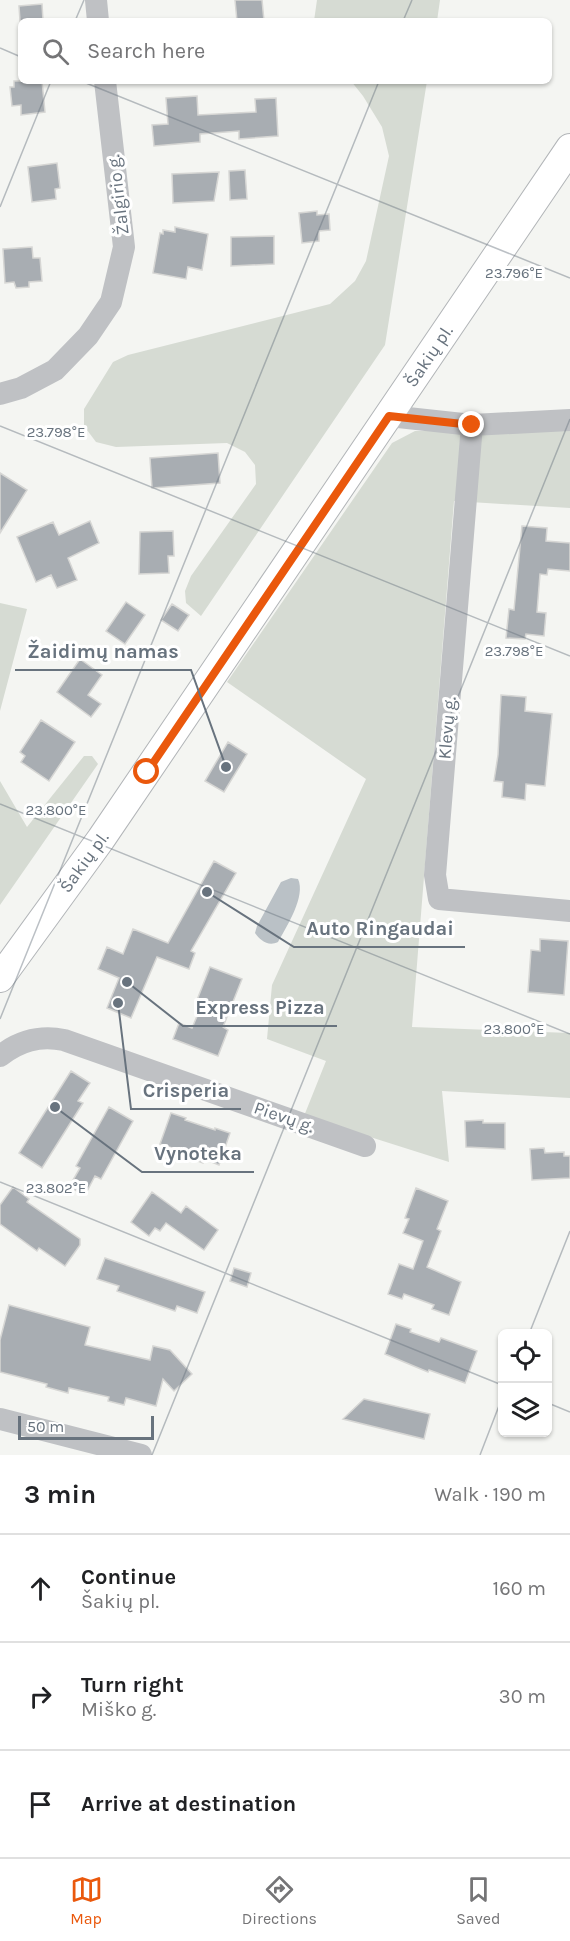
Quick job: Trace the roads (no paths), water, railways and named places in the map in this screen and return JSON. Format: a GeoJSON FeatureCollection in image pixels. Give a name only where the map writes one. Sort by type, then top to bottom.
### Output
{"type":"FeatureCollection","features":[{"type":"Feature","properties":{"kind":"main road","name":"Šakių pl."},"geometry":{"type":"LineString","coordinates":[[0,978],[107,829],[570,148]]}},
{"type":"Feature","properties":{"kind":"street"},"geometry":{"type":"LineString","coordinates":[[96,0],[98,18]]}},
{"type":"Feature","properties":{"kind":"street","name":"Žalgirio g."},"geometry":{"type":"LineString","coordinates":[[0,394],[21,388],[55,370],[88,336],[111,302],[124,248],[105,84]]}},
{"type":"Feature","properties":{"kind":"street"},"geometry":{"type":"LineString","coordinates":[[389,416],[472,425],[570,420]]}},
{"type":"Feature","properties":{"kind":"street","name":"Klevų g."},"geometry":{"type":"LineString","coordinates":[[472,425],[435,875],[439,899],[570,911]]}},
{"type":"Feature","properties":{"kind":"street","name":"Pievų g."},"geometry":{"type":"LineString","coordinates":[[0,1056],[14,1045],[29,1040],[49,1037],[64,1040],[365,1146]]}},
{"type":"Feature","properties":{"kind":"street"},"geometry":{"type":"LineString","coordinates":[[0,1419],[141,1455]]}},
{"type":"Feature","properties":{"kind":"place","name":"Žaidimų namas"},"geometry":{"type":"Point","coordinates":[226,767]}},
{"type":"Feature","properties":{"kind":"place","name":"Auto Ringaudai"},"geometry":{"type":"Point","coordinates":[207,892]}},
{"type":"Feature","properties":{"kind":"place","name":"Express Pizza"},"geometry":{"type":"Point","coordinates":[127,982]}},
{"type":"Feature","properties":{"kind":"place","name":"Crisperia"},"geometry":{"type":"Point","coordinates":[118,1003]}},
{"type":"Feature","properties":{"kind":"place","name":"Vynoteka"},"geometry":{"type":"Point","coordinates":[55,1107]}}]}
